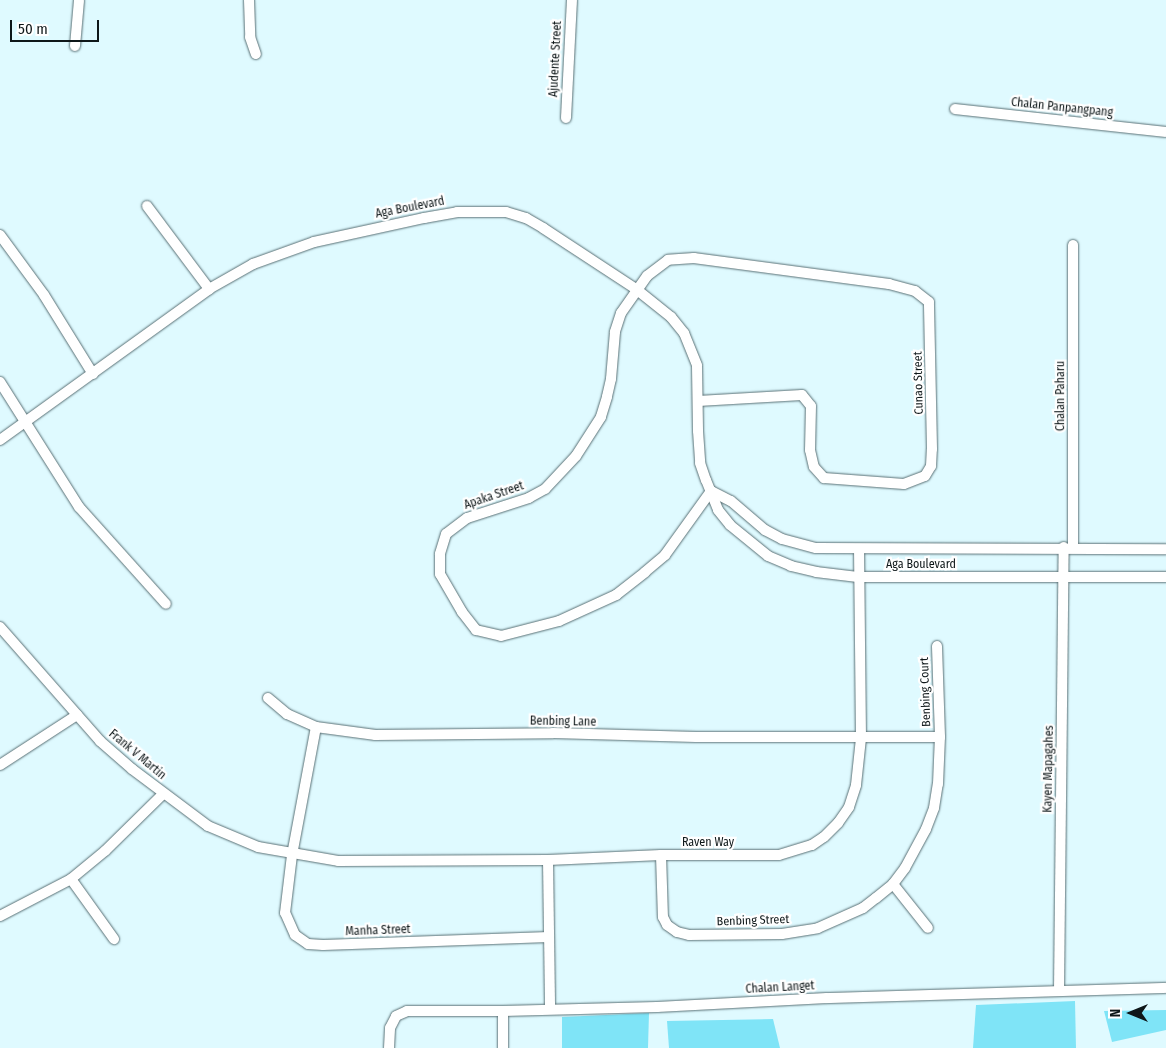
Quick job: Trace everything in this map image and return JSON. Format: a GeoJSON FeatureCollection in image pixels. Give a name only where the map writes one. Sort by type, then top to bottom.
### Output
{"type":"FeatureCollection","features":[{"type":"Feature","properties":{"kind":"street"},"geometry":{"type":"LineString","coordinates":[[76,46],[79,0]]}},
{"type":"Feature","properties":{"kind":"street"},"geometry":{"type":"LineString","coordinates":[[249,0],[250,37],[256,54]]}},
{"type":"Feature","properties":{"kind":"street","name":"Ajudente Street"},"geometry":{"type":"LineString","coordinates":[[566,118],[572,0]]}},
{"type":"Feature","properties":{"kind":"street","name":"Chalan Panpangpang"},"geometry":{"type":"LineString","coordinates":[[955,109],[1166,132]]}},
{"type":"Feature","properties":{"kind":"street"},"geometry":{"type":"LineString","coordinates":[[147,206],[209,289]]}},
{"type":"Feature","properties":{"kind":"street","name":"Aga Boulevard"},"geometry":{"type":"LineString","coordinates":[[0,440],[25,424],[209,289],[252,264],[294,247],[424,218],[482,210],[506,212],[526,218],[636,289],[671,317],[684,333],[697,366],[700,463],[718,510],[730,525],[768,556],[791,566],[816,572],[858,577],[1166,577]]}},
{"type":"Feature","properties":{"kind":"street"},"geometry":{"type":"LineString","coordinates":[[0,235],[44,295],[93,374]]}},
{"type":"Feature","properties":{"kind":"street","name":"Chalan Paharu"},"geometry":{"type":"LineString","coordinates":[[1069,547],[1073,244]]}},
{"type":"Feature","properties":{"kind":"street","name":"Cunao Street"},"geometry":{"type":"LineString","coordinates":[[636,289],[652,271],[668,260],[694,258],[889,284],[915,291],[929,302],[932,449],[931,466],[925,476],[904,484],[824,478],[814,467],[810,450],[811,406],[802,395],[698,401]]}},
{"type":"Feature","properties":{"kind":"street","name":"Apaka Street"},"geometry":{"type":"LineString","coordinates":[[636,289],[621,313],[614,332],[611,379],[607,397],[601,417],[587,441],[576,456],[544,489],[529,498],[467,518],[446,534],[440,554],[440,574],[462,612],[476,630],[501,636],[559,622],[616,596],[646,572],[665,555],[711,491]]}},
{"type":"Feature","properties":{"kind":"street"},"geometry":{"type":"LineString","coordinates":[[0,382],[79,507],[166,604]]}},
{"type":"Feature","properties":{"kind":"street","name":"Aga Boulevard"},"geometry":{"type":"LineString","coordinates":[[711,491],[731,500],[765,530],[782,539],[816,548],[1069,547],[1166,549]]}},
{"type":"Feature","properties":{"kind":"street","name":"Kayen Mapagahes"},"geometry":{"type":"LineString","coordinates":[[1059,991],[1064,578],[1069,547]]}},
{"type":"Feature","properties":{"kind":"street","name":"Raven Way"},"geometry":{"type":"LineString","coordinates":[[292,854],[338,861],[548,860],[662,855],[779,855],[812,844],[824,837],[838,823],[849,807],[856,785],[861,738],[859,549]]}},
{"type":"Feature","properties":{"kind":"street","name":"Frank V Martin"},"geometry":{"type":"LineString","coordinates":[[0,627],[77,715],[116,755],[163,794],[208,826],[258,847],[292,854]]}},
{"type":"Feature","properties":{"kind":"street","name":"Benbing Court"},"geometry":{"type":"LineString","coordinates":[[937,646],[940,738]]}},
{"type":"Feature","properties":{"kind":"street","name":"Benbing Lane"},"geometry":{"type":"LineString","coordinates":[[268,698],[287,714],[316,727],[374,735],[553,733],[940,738]]}},
{"type":"Feature","properties":{"kind":"street"},"geometry":{"type":"LineString","coordinates":[[0,765],[77,715]]}},
{"type":"Feature","properties":{"kind":"street"},"geometry":{"type":"LineString","coordinates":[[292,854],[316,727]]}},
{"type":"Feature","properties":{"kind":"street","name":"Benbing Street"},"geometry":{"type":"LineString","coordinates":[[662,855],[663,918],[667,925],[677,932],[689,935],[782,934],[818,928],[863,908],[893,884],[905,868],[926,829],[934,808],[938,784],[940,738]]}},
{"type":"Feature","properties":{"kind":"street"},"geometry":{"type":"LineString","coordinates":[[0,916],[71,879],[105,851],[163,794]]}},
{"type":"Feature","properties":{"kind":"street","name":"Manha Street"},"geometry":{"type":"LineString","coordinates":[[292,854],[285,913],[295,935],[308,944],[549,937]]}},
{"type":"Feature","properties":{"kind":"street"},"geometry":{"type":"LineString","coordinates":[[548,860],[550,1008]]}},
{"type":"Feature","properties":{"kind":"street"},"geometry":{"type":"LineString","coordinates":[[71,879],[114,940]]}},
{"type":"Feature","properties":{"kind":"street"},"geometry":{"type":"LineString","coordinates":[[893,884],[928,928]]}},
{"type":"Feature","properties":{"kind":"street","name":"Chalan Langet"},"geometry":{"type":"LineString","coordinates":[[389,1048],[390,1028],[396,1016],[408,1011],[503,1011],[550,1008],[657,1007],[1166,988]]}},
{"type":"Feature","properties":{"kind":"street"},"geometry":{"type":"LineString","coordinates":[[503,1011],[503,1048]]}},
{"type":"Feature","properties":{"kind":"shaded area"},"geometry":{"type":"Polygon","coordinates":[[[1075,1001],[1076,1048],[973,1048],[976,1005],[1075,1001]]]}},
{"type":"Feature","properties":{"kind":"shaded area"},"geometry":{"type":"Polygon","coordinates":[[[1166,1010],[1166,1030],[1112,1042],[1104,1011],[1166,1010]]]}},
{"type":"Feature","properties":{"kind":"shaded area"},"geometry":{"type":"Polygon","coordinates":[[[649,1013],[648,1048],[562,1048],[562,1017],[649,1013]]]}},
{"type":"Feature","properties":{"kind":"shaded area"},"geometry":{"type":"Polygon","coordinates":[[[773,1019],[780,1048],[669,1048],[667,1021],[773,1019]]]}}]}
